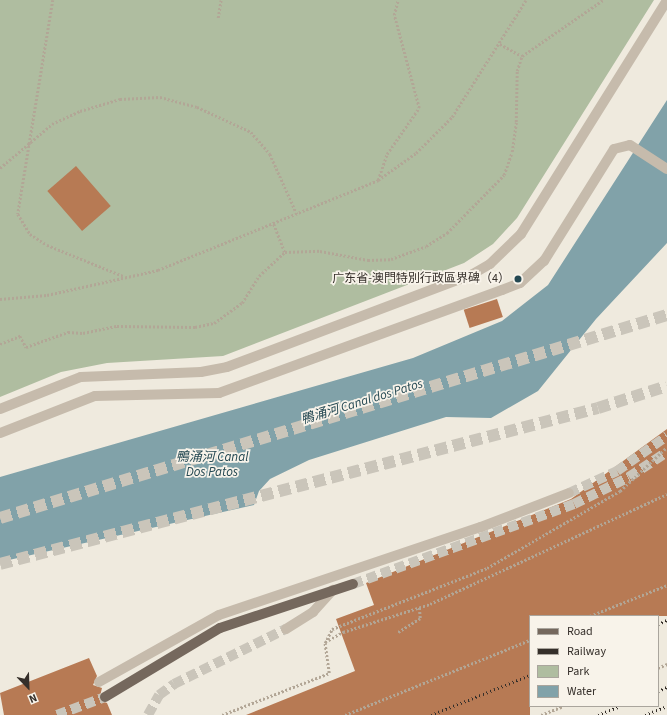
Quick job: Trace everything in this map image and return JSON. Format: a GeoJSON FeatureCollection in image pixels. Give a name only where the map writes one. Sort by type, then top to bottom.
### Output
{"type":"FeatureCollection","features":[{"type":"Feature","properties":{"kind":"main road"},"geometry":{"type":"LineString","coordinates":[[105,697],[220,628],[353,584]]}},
{"type":"Feature","properties":{"kind":"lane"},"geometry":{"type":"LineString","coordinates":[[0,409],[81,377],[201,372],[227,367],[456,281],[490,264],[521,234],[667,0]]}},
{"type":"Feature","properties":{"kind":"lane"},"geometry":{"type":"LineString","coordinates":[[0,433],[95,396],[219,393],[520,283],[544,261],[607,156],[619,145],[630,145],[667,169]]}},
{"type":"Feature","properties":{"kind":"lane"},"geometry":{"type":"LineString","coordinates":[[99,682],[219,615],[480,527],[569,493]]}},
{"type":"Feature","properties":{"kind":"lane"},"geometry":{"type":"LineString","coordinates":[[286,629],[313,612],[333,590]]}},
{"type":"Feature","properties":{"kind":"path"},"geometry":{"type":"LineString","coordinates":[[53,0],[21,182],[18,214],[22,225],[48,245],[123,276]]}},
{"type":"Feature","properties":{"kind":"path"},"geometry":{"type":"LineString","coordinates":[[218,18],[221,0]]}},
{"type":"Feature","properties":{"kind":"path"},"geometry":{"type":"LineString","coordinates":[[378,180],[387,154],[419,108],[394,15],[398,0]]}},
{"type":"Feature","properties":{"kind":"path"},"geometry":{"type":"LineString","coordinates":[[0,299],[47,295],[123,276],[158,270],[274,224],[378,180],[436,134],[478,81],[526,0]]}},
{"type":"Feature","properties":{"kind":"path"},"geometry":{"type":"LineString","coordinates":[[0,344],[20,336],[26,347],[68,332],[83,333],[116,326],[195,327],[214,323],[242,303],[259,276],[284,252],[320,251],[368,260],[390,259],[419,249],[447,233],[504,175],[513,145],[517,71],[522,56],[603,0]]}},
{"type":"Feature","properties":{"kind":"path"},"geometry":{"type":"LineString","coordinates":[[500,44],[522,56]]}},
{"type":"Feature","properties":{"kind":"path"},"geometry":{"type":"LineString","coordinates":[[0,168],[29,141],[80,111],[120,98],[160,97],[198,107],[251,132],[270,154],[297,214]]}},
{"type":"Feature","properties":{"kind":"path"},"geometry":{"type":"LineString","coordinates":[[274,224],[284,252]]}},
{"type":"Feature","properties":{"kind":"path"},"geometry":{"type":"LineString","coordinates":[[222,715],[329,673],[324,643],[332,629],[494,564],[620,491],[667,447]]}},
{"type":"Feature","properties":{"kind":"path"},"geometry":{"type":"LineString","coordinates":[[324,643],[343,632],[419,607],[667,494]]}},
{"type":"Feature","properties":{"kind":"path"},"geometry":{"type":"LineString","coordinates":[[592,615],[667,585]]}},
{"type":"Feature","properties":{"kind":"path"},"geometry":{"type":"LineString","coordinates":[[398,632],[420,618],[419,607]]}},
{"type":"Feature","properties":{"kind":"path"},"geometry":{"type":"LineString","coordinates":[[345,715],[529,640]]}},
{"type":"Feature","properties":{"kind":"path"},"geometry":{"type":"LineString","coordinates":[[541,715],[561,707]]}},
{"type":"Feature","properties":{"kind":"green space"},"geometry":{"type":"Polygon","coordinates":[[[0,0],[654,0],[517,218],[493,244],[464,263],[223,356],[107,363],[61,372],[0,397],[0,0]]]}},
{"type":"Feature","properties":{"kind":"water","name":"鴨涌河 Canal Dos Patos"},"geometry":{"type":"Polygon","coordinates":[[[667,100],[667,243],[596,319],[538,391],[491,418],[446,417],[309,460],[270,479],[259,491],[254,505],[0,562],[0,477],[413,358],[502,321],[548,285],[667,100]]]}},
{"type":"Feature","properties":{"kind":"building"},"geometry":{"type":"Polygon","coordinates":[[[76,166],[111,206],[82,231],[47,191],[76,166]]]}},
{"type":"Feature","properties":{"kind":"building"},"geometry":{"type":"Polygon","coordinates":[[[497,299],[503,317],[470,328],[464,310],[497,299]]]}},
{"type":"Feature","properties":{"kind":"building"},"geometry":{"type":"Polygon","coordinates":[[[667,429],[667,616],[529,615],[530,715],[246,715],[355,671],[336,619],[374,605],[366,583],[571,499],[667,429]]]}},
{"type":"Feature","properties":{"kind":"building"},"geometry":{"type":"Polygon","coordinates":[[[89,658],[97,676],[93,685],[102,688],[99,700],[107,703],[112,715],[4,715],[0,693],[89,658]]]}},
{"type":"Feature","properties":{"kind":"tunnel"},"geometry":{"type":"LineString","coordinates":[[0,518],[667,315]]}},
{"type":"Feature","properties":{"kind":"tunnel"},"geometry":{"type":"LineString","coordinates":[[0,564],[598,408],[667,386]]}},
{"type":"Feature","properties":{"kind":"tunnel"},"geometry":{"type":"LineString","coordinates":[[569,493],[617,471],[667,436]]}},
{"type":"Feature","properties":{"kind":"tunnel"},"geometry":{"type":"LineString","coordinates":[[353,584],[574,504],[629,477],[667,452]]}},
{"type":"Feature","properties":{"kind":"tunnel"},"geometry":{"type":"LineString","coordinates":[[148,715],[159,695],[174,684],[286,629]]}},
{"type":"Feature","properties":{"kind":"tunnel"},"geometry":{"type":"LineString","coordinates":[[57,715],[105,697]]}},
{"type":"Feature","properties":{"kind":"railway"},"geometry":{"type":"LineString","coordinates":[[659,624],[667,620]]}},
{"type":"Feature","properties":{"kind":"railway"},"geometry":{"type":"LineString","coordinates":[[431,715],[529,675]]}},
{"type":"Feature","properties":{"kind":"railway"},"geometry":{"type":"LineString","coordinates":[[659,691],[667,687]]}},
{"type":"Feature","properties":{"kind":"railway"},"geometry":{"type":"LineString","coordinates":[[645,715],[667,706]]}},
{"type":"Feature","properties":{"kind":"railway"},"geometry":{"type":"LineString","coordinates":[[598,715],[618,707]]}},
{"type":"Feature","properties":{"kind":"place","name":"广东省-澳門特別行政區界碑（4）"},"geometry":{"type":"Point","coordinates":[518,279]}},
{"type":"Feature","properties":{"kind":"water label","name":"鴨涌河 Canal dos Patos"},"geometry":{"type":"Point","coordinates":[362,402]}}]}
